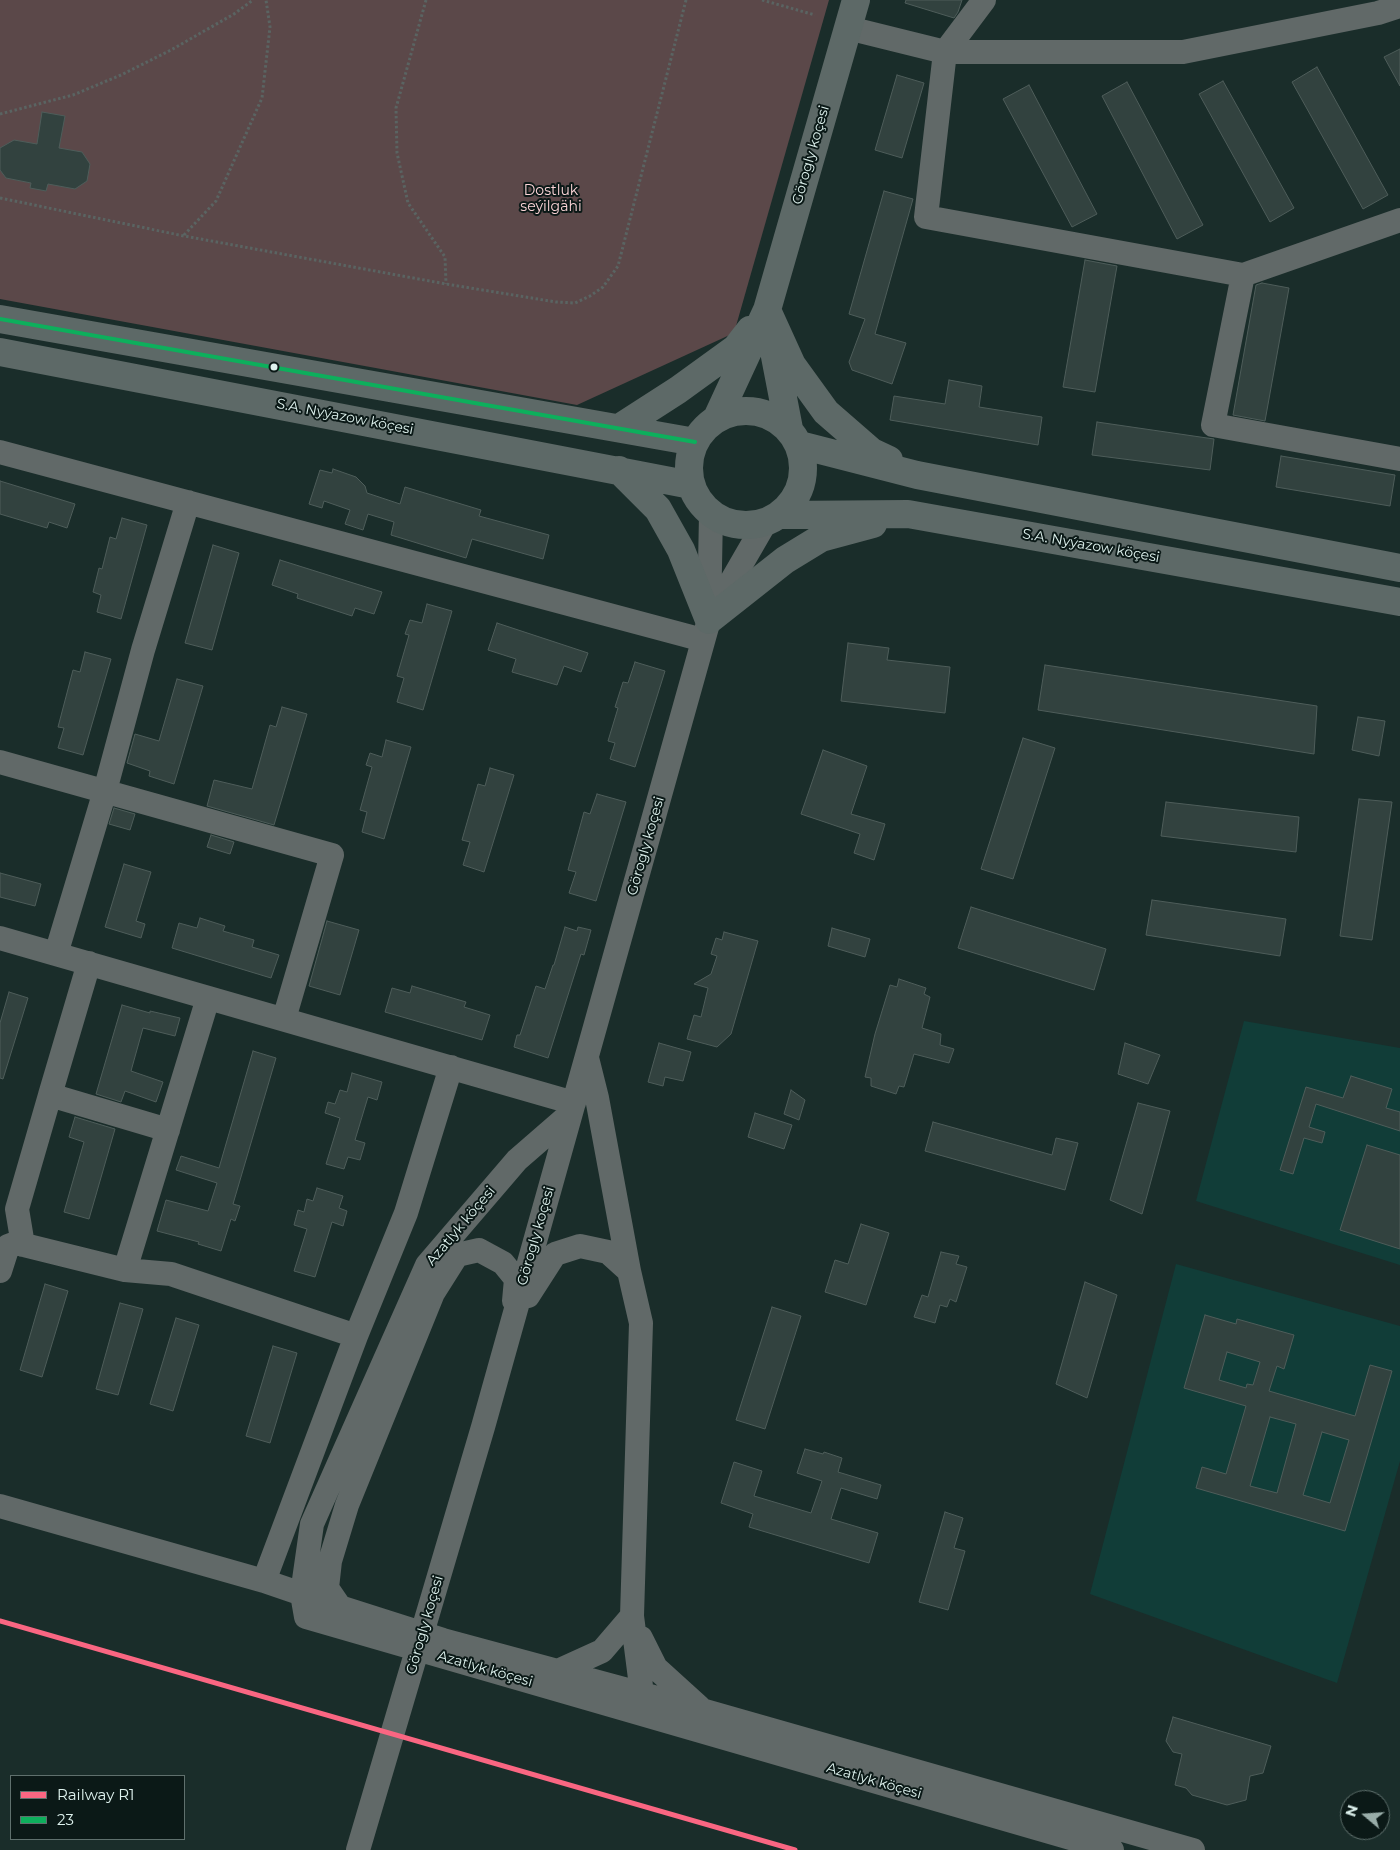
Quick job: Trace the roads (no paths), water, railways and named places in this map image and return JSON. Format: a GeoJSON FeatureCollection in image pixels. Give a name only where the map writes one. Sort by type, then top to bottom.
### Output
{"type":"FeatureCollection","features":[{"type":"Feature","properties":{"kind":"main road","name":"Görogly koçesi"},"geometry":{"type":"LineString","coordinates":[[717,418],[767,310],[856,0]]}},
{"type":"Feature","properties":{"kind":"main road","name":"Görogly koçesi"},"geometry":{"type":"LineString","coordinates":[[767,310],[794,437]]}},
{"type":"Feature","properties":{"kind":"main road"},"geometry":{"type":"LineString","coordinates":[[619,428],[678,390],[736,348],[767,310],[792,365],[826,412],[872,452],[917,475]]}},
{"type":"Feature","properties":{"kind":"main road"},"geometry":{"type":"LineString","coordinates":[[0,318],[696,442]]}},
{"type":"Feature","properties":{"kind":"main road","name":"S.A. Nyýazow köçesi"},"geometry":{"type":"LineString","coordinates":[[0,352],[691,484]]}},
{"type":"Feature","properties":{"kind":"main road"},"geometry":{"type":"LineString","coordinates":[[755,410],[773,416],[794,437],[804,464],[802,483],[794,501],[773,519],[746,526],[728,523],[712,514],[699,501],[691,484],[688,466],[692,447],[702,431],[717,418],[735,411],[755,410]]}},
{"type":"Feature","properties":{"kind":"main road"},"geometry":{"type":"LineString","coordinates":[[794,437],[917,475],[1400,568]]}},
{"type":"Feature","properties":{"kind":"main road"},"geometry":{"type":"LineString","coordinates":[[619,470],[658,509],[681,550],[706,630],[786,560],[821,538],[908,514]]}},
{"type":"Feature","properties":{"kind":"main road","name":"S.A. Nyýazow köçesi"},"geometry":{"type":"LineString","coordinates":[[773,519],[908,514],[1400,602]]}},
{"type":"Feature","properties":{"kind":"street"},"geometry":{"type":"LineString","coordinates":[[984,0],[945,52],[926,217],[1243,275],[1400,220]]}},
{"type":"Feature","properties":{"kind":"street"},"geometry":{"type":"LineString","coordinates":[[848,28],[945,52],[1183,52],[1387,6]]}},
{"type":"Feature","properties":{"kind":"street"},"geometry":{"type":"LineString","coordinates":[[1243,275],[1213,425],[1400,459]]}},
{"type":"Feature","properties":{"kind":"street"},"geometry":{"type":"LineString","coordinates":[[0,452],[188,502],[706,630]]}},
{"type":"Feature","properties":{"kind":"street"},"geometry":{"type":"LineString","coordinates":[[56,954],[143,650],[188,502]]}},
{"type":"Feature","properties":{"kind":"street"},"geometry":{"type":"LineString","coordinates":[[706,630],[712,514]]}},
{"type":"Feature","properties":{"kind":"street"},"geometry":{"type":"LineString","coordinates":[[706,630],[773,519]]}},
{"type":"Feature","properties":{"kind":"street","name":"Görogly koçesi"},"geometry":{"type":"LineString","coordinates":[[358,1850],[483,1427],[706,630]]}},
{"type":"Feature","properties":{"kind":"street"},"geometry":{"type":"LineString","coordinates":[[0,762],[332,855],[284,1019]]}},
{"type":"Feature","properties":{"kind":"street"},"geometry":{"type":"LineString","coordinates":[[0,938],[451,1067],[572,1108]]}},
{"type":"Feature","properties":{"kind":"street"},"geometry":{"type":"LineString","coordinates":[[23,1245],[17,1209],[89,964]]}},
{"type":"Feature","properties":{"kind":"street"},"geometry":{"type":"LineString","coordinates":[[125,1270],[208,998]]}},
{"type":"Feature","properties":{"kind":"street"},"geometry":{"type":"LineString","coordinates":[[587,1056],[597,1098],[629,1271],[641,1324],[632,1616],[642,1704]]}},
{"type":"Feature","properties":{"kind":"street"},"geometry":{"type":"LineString","coordinates":[[264,1580],[356,1336],[406,1213],[451,1067]]}},
{"type":"Feature","properties":{"kind":"street"},"geometry":{"type":"LineString","coordinates":[[50,1095],[168,1130]]}},
{"type":"Feature","properties":{"kind":"street","name":"Azatlyk köçesi"},"geometry":{"type":"LineString","coordinates":[[572,1108],[517,1160],[427,1265],[312,1524],[302,1594],[306,1617],[642,1704],[1112,1850]]}},
{"type":"Feature","properties":{"kind":"street"},"geometry":{"type":"LineString","coordinates":[[0,1271],[8,1246],[16,1243],[125,1270],[171,1274],[356,1336]]}},
{"type":"Feature","properties":{"kind":"street"},"geometry":{"type":"LineString","coordinates":[[512,1323],[538,1278],[555,1254],[580,1246],[608,1252],[629,1271]]}},
{"type":"Feature","properties":{"kind":"street"},"geometry":{"type":"LineString","coordinates":[[340,1607],[327,1588],[330,1561],[347,1505],[433,1293],[457,1255],[479,1250],[503,1263],[516,1279],[512,1323]]}},
{"type":"Feature","properties":{"kind":"street","name":"Azatlyk köçesi"},"geometry":{"type":"LineString","coordinates":[[0,1506],[264,1580],[443,1640],[558,1671],[642,1704],[702,1710],[1194,1850]]}},
{"type":"Feature","properties":{"kind":"street"},"geometry":{"type":"LineString","coordinates":[[558,1671],[602,1651],[632,1616]]}},
{"type":"Feature","properties":{"kind":"street"},"geometry":{"type":"LineString","coordinates":[[632,1616],[656,1668],[702,1710]]}},
{"type":"Feature","properties":{"kind":"rail line","name":"R1"},"geometry":{"type":"LineString","coordinates":[[0,1621],[795,1850]]}},
{"type":"Feature","properties":{"kind":"park label","name":"Dostluk seýilgähi"},"geometry":{"type":"Point","coordinates":[551,200]}}]}
